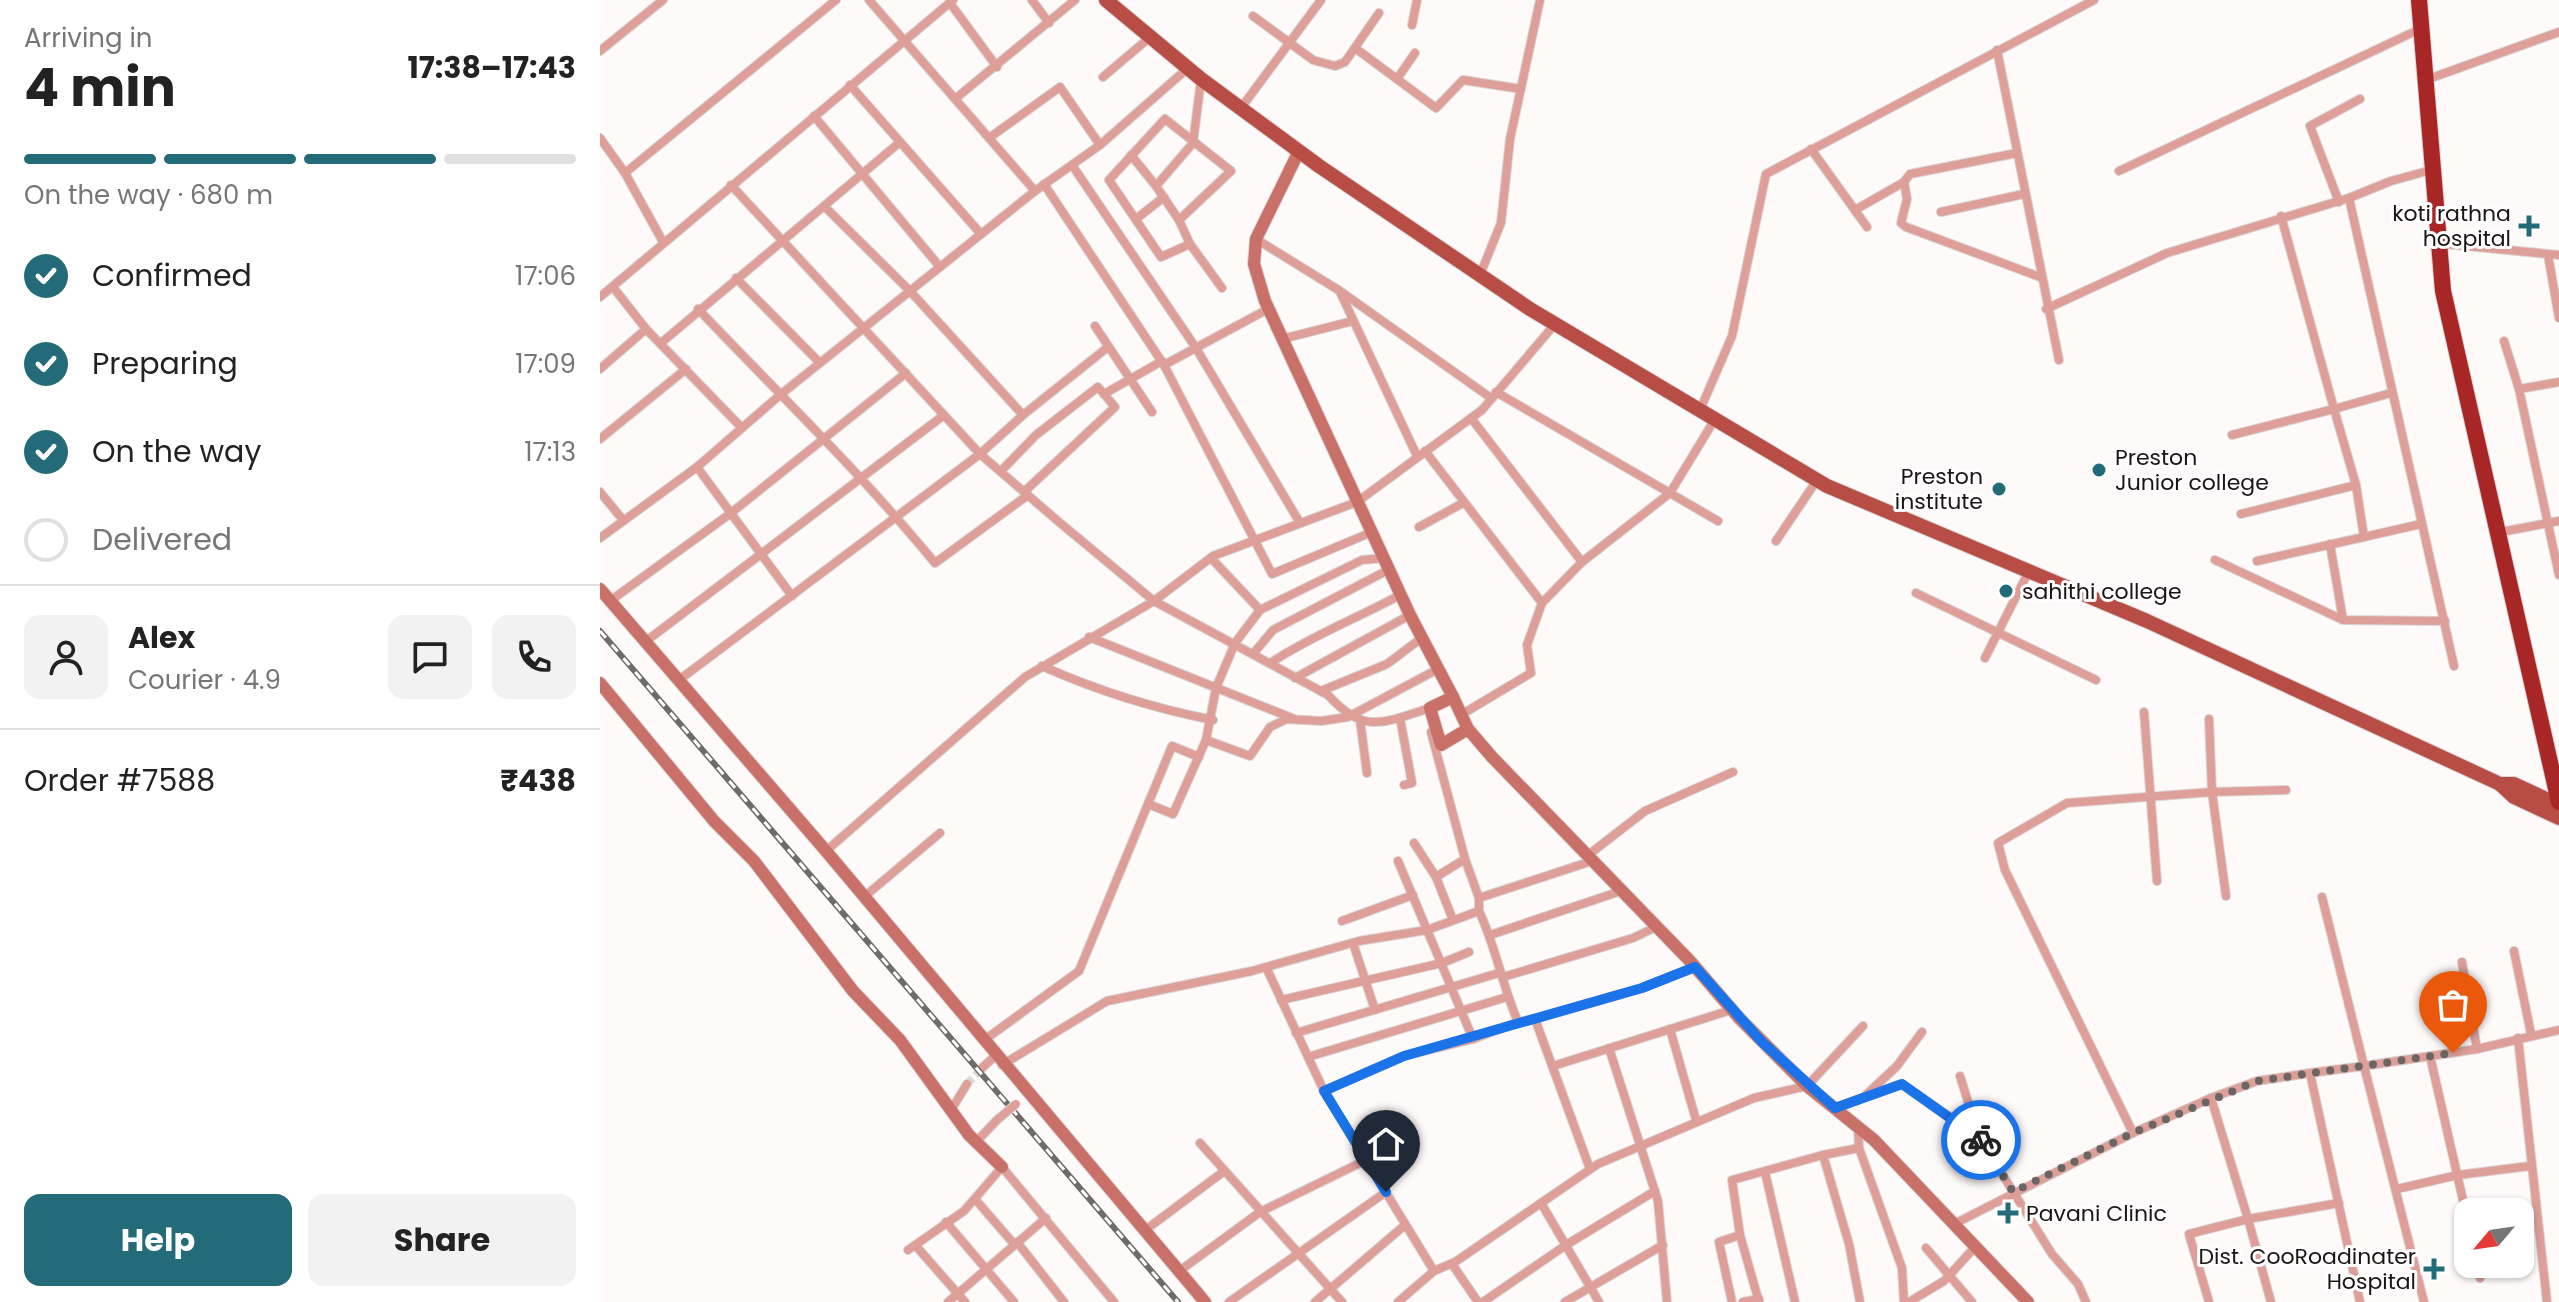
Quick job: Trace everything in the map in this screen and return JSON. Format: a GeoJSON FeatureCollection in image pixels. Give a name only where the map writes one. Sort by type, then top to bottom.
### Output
{"type":"FeatureCollection","features":[{"type":"Feature","properties":{"kind":"highway"},"geometry":{"type":"LineString","coordinates":[[2419,0],[2443,291],[2559,803]]}},
{"type":"Feature","properties":{"kind":"highway"},"geometry":{"type":"LineString","coordinates":[[2429,0],[2445,244],[2454,301],[2559,760]]}},
{"type":"Feature","properties":{"kind":"main road"},"geometry":{"type":"LineString","coordinates":[[1106,0],[1201,79],[1299,151],[1480,275],[1555,324],[1817,480],[2236,661],[2500,784],[2514,797],[2559,818]]}},
{"type":"Feature","properties":{"kind":"main road"},"geometry":{"type":"LineString","coordinates":[[2500,784],[2514,784],[2559,803]]}},
{"type":"Feature","properties":{"kind":"street"},"geometry":{"type":"LineString","coordinates":[[625,173],[836,0]]}},
{"type":"Feature","properties":{"kind":"street"},"geometry":{"type":"LineString","coordinates":[[869,0],[906,39],[903,42]]}},
{"type":"Feature","properties":{"kind":"street"},"geometry":{"type":"LineString","coordinates":[[1032,0],[1049,23]]}},
{"type":"Feature","properties":{"kind":"street"},"geometry":{"type":"LineString","coordinates":[[955,99],[1075,0]]}},
{"type":"Feature","properties":{"kind":"street"},"geometry":{"type":"LineString","coordinates":[[1241,108],[1321,0]]}},
{"type":"Feature","properties":{"kind":"street"},"geometry":{"type":"LineString","coordinates":[[1412,25],[1417,0]]}},
{"type":"Feature","properties":{"kind":"street"},"geometry":{"type":"LineString","coordinates":[[1480,275],[1501,223],[1510,139],[1540,0]]}},
{"type":"Feature","properties":{"kind":"street"},"geometry":{"type":"LineString","coordinates":[[1700,410],[1732,336],[1766,174],[2094,0]]}},
{"type":"Feature","properties":{"kind":"street"},"geometry":{"type":"LineString","coordinates":[[600,51],[659,1]]}},
{"type":"Feature","properties":{"kind":"street"},"geometry":{"type":"LineString","coordinates":[[600,297],[951,1],[997,67]]}},
{"type":"Feature","properties":{"kind":"street"},"geometry":{"type":"LineString","coordinates":[[1253,16],[1313,60],[1335,66],[1345,62],[1379,13]]}},
{"type":"Feature","properties":{"kind":"street"},"geometry":{"type":"LineString","coordinates":[[2119,171],[2421,29]]}},
{"type":"Feature","properties":{"kind":"street"},"geometry":{"type":"LineString","coordinates":[[2434,77],[2559,32]]}},
{"type":"Feature","properties":{"kind":"street"},"geometry":{"type":"LineString","coordinates":[[1103,77],[1149,38]]}},
{"type":"Feature","properties":{"kind":"street"},"geometry":{"type":"LineString","coordinates":[[903,42],[1035,191]]}},
{"type":"Feature","properties":{"kind":"street"},"geometry":{"type":"LineString","coordinates":[[1355,48],[1436,108],[1463,80],[1521,89]]}},
{"type":"Feature","properties":{"kind":"street"},"geometry":{"type":"LineString","coordinates":[[1997,50],[2046,309],[2059,360]]}},
{"type":"Feature","properties":{"kind":"street"},"geometry":{"type":"LineString","coordinates":[[1397,79],[1415,53]]}},
{"type":"Feature","properties":{"kind":"street"},"geometry":{"type":"LineString","coordinates":[[600,538],[697,467],[780,395],[981,234],[1100,145],[1188,68]]}},
{"type":"Feature","properties":{"kind":"street"},"geometry":{"type":"LineString","coordinates":[[1156,186],[1193,143],[1201,79]]}},
{"type":"Feature","properties":{"kind":"street"},"geometry":{"type":"LineString","coordinates":[[850,85],[981,234]]}},
{"type":"Feature","properties":{"kind":"street"},"geometry":{"type":"LineString","coordinates":[[989,138],[1060,87],[1100,145]]}},
{"type":"Feature","properties":{"kind":"street"},"geometry":{"type":"LineString","coordinates":[[2339,202],[2310,126],[2360,99]]}},
{"type":"Feature","properties":{"kind":"street"},"geometry":{"type":"LineString","coordinates":[[814,116],[940,267]]}},
{"type":"Feature","properties":{"kind":"street"},"geometry":{"type":"LineString","coordinates":[[1179,220],[1231,171],[1165,119],[1109,180],[1161,257],[1190,244]]}},
{"type":"Feature","properties":{"kind":"street"},"geometry":{"type":"LineString","coordinates":[[600,138],[625,173],[663,242]]}},
{"type":"Feature","properties":{"kind":"street"},"geometry":{"type":"LineString","coordinates":[[661,343],[900,142]]}},
{"type":"Feature","properties":{"kind":"street"},"geometry":{"type":"LineString","coordinates":[[1811,149],[1867,227]]}},
{"type":"Feature","properties":{"kind":"street"},"geometry":{"type":"LineString","coordinates":[[1299,151],[1256,239],[1254,264],[1268,309],[1410,615],[1464,713],[1468,729],[1695,967],[1731,1010],[1807,1086],[1858,1127],[2028,1302]]}},
{"type":"Feature","properties":{"kind":"street"},"geometry":{"type":"LineString","coordinates":[[1855,210],[1904,182],[1910,174],[2017,153]]}},
{"type":"Feature","properties":{"kind":"street"},"geometry":{"type":"LineString","coordinates":[[1131,155],[1164,197],[1190,244],[1222,288]]}},
{"type":"Feature","properties":{"kind":"street"},"geometry":{"type":"LineString","coordinates":[[1072,165],[1196,348],[1300,523]]}},
{"type":"Feature","properties":{"kind":"street"},"geometry":{"type":"LineString","coordinates":[[2046,309],[2167,253],[2281,216],[2339,202],[2391,181],[2431,170]]}},
{"type":"Feature","properties":{"kind":"street"},"geometry":{"type":"LineString","coordinates":[[1904,182],[1907,199],[1901,223],[1906,227],[2040,277]]}},
{"type":"Feature","properties":{"kind":"street"},"geometry":{"type":"LineString","coordinates":[[1044,184],[1163,363],[1272,574],[1372,532]]}},
{"type":"Feature","properties":{"kind":"street"},"geometry":{"type":"LineString","coordinates":[[731,185],[980,454],[1026,494],[1154,601],[1321,691],[1348,717]]}},
{"type":"Feature","properties":{"kind":"street"},"geometry":{"type":"LineString","coordinates":[[1941,212],[2024,194]]}},
{"type":"Feature","properties":{"kind":"street"},"geometry":{"type":"LineString","coordinates":[[1136,219],[1164,197]]}},
{"type":"Feature","properties":{"kind":"street"},"geometry":{"type":"LineString","coordinates":[[2349,198],[2454,666]]}},
{"type":"Feature","properties":{"kind":"street"},"geometry":{"type":"LineString","coordinates":[[824,206],[910,291],[1023,415]]}},
{"type":"Feature","properties":{"kind":"street"},"geometry":{"type":"LineString","coordinates":[[2281,216],[2356,485],[2364,537]]}},
{"type":"Feature","properties":{"kind":"street"},"geometry":{"type":"LineString","coordinates":[[1256,239],[1340,291],[1494,395],[1718,521]]}},
{"type":"Feature","properties":{"kind":"street"},"geometry":{"type":"LineString","coordinates":[[2445,244],[2559,255]]}},
{"type":"Feature","properties":{"kind":"street"},"geometry":{"type":"LineString","coordinates":[[2548,255],[2559,318]]}},
{"type":"Feature","properties":{"kind":"street"},"geometry":{"type":"LineString","coordinates":[[736,278],[820,363]]}},
{"type":"Feature","properties":{"kind":"street"},"geometry":{"type":"LineString","coordinates":[[613,287],[646,329],[741,427]]}},
{"type":"Feature","properties":{"kind":"street"},"geometry":{"type":"LineString","coordinates":[[1340,291],[1421,453],[1542,603]]}},
{"type":"Feature","properties":{"kind":"street"},"geometry":{"type":"LineString","coordinates":[[698,309],[826,438],[935,563],[1026,494],[1115,407],[1098,387],[1036,435],[1001,471]]}},
{"type":"Feature","properties":{"kind":"street"},"geometry":{"type":"LineString","coordinates":[[1104,394],[1268,309]]}},
{"type":"Feature","properties":{"kind":"street"},"geometry":{"type":"LineString","coordinates":[[1282,339],[1353,321]]}},
{"type":"Feature","properties":{"kind":"street"},"geometry":{"type":"LineString","coordinates":[[826,851],[982,711],[1042,666],[1154,601],[1211,558],[1357,502],[1471,418],[1555,324]]}},
{"type":"Feature","properties":{"kind":"street"},"geometry":{"type":"LineString","coordinates":[[1095,326],[1152,412]]}},
{"type":"Feature","properties":{"kind":"street"},"geometry":{"type":"LineString","coordinates":[[600,369],[646,329]]}},
{"type":"Feature","properties":{"kind":"street"},"geometry":{"type":"LineString","coordinates":[[2504,341],[2519,389],[2559,575]]}},
{"type":"Feature","properties":{"kind":"street"},"geometry":{"type":"LineString","coordinates":[[679,680],[980,454],[1108,347]]}},
{"type":"Feature","properties":{"kind":"street"},"geometry":{"type":"LineString","coordinates":[[600,439],[686,369]]}},
{"type":"Feature","properties":{"kind":"street"},"geometry":{"type":"LineString","coordinates":[[610,601],[731,513],[906,373]]}},
{"type":"Feature","properties":{"kind":"street"},"geometry":{"type":"LineString","coordinates":[[2519,389],[2559,382]]}},
{"type":"Feature","properties":{"kind":"street"},"geometry":{"type":"LineString","coordinates":[[2232,435],[2391,393]]}},
{"type":"Feature","properties":{"kind":"street"},"geometry":{"type":"LineString","coordinates":[[645,642],[944,415]]}},
{"type":"Feature","properties":{"kind":"street"},"geometry":{"type":"LineString","coordinates":[[1471,418],[1582,562]]}},
{"type":"Feature","properties":{"kind":"street"},"geometry":{"type":"LineString","coordinates":[[1464,713],[1531,673],[1527,645],[1542,603],[1582,562],[1670,493],[1715,419]]}},
{"type":"Feature","properties":{"kind":"street"},"geometry":{"type":"LineString","coordinates":[[697,467],[792,596]]}},
{"type":"Feature","properties":{"kind":"street"},"geometry":{"type":"LineString","coordinates":[[1776,541],[1817,480]]}},
{"type":"Feature","properties":{"kind":"street"},"geometry":{"type":"LineString","coordinates":[[2241,514],[2356,485]]}},
{"type":"Feature","properties":{"kind":"street"},"geometry":{"type":"LineString","coordinates":[[600,492],[623,520]]}},
{"type":"Feature","properties":{"kind":"street"},"geometry":{"type":"LineString","coordinates":[[1419,527],[1463,503]]}},
{"type":"Feature","properties":{"kind":"street"},"geometry":{"type":"LineString","coordinates":[[2506,531],[2559,521]]}},
{"type":"Feature","properties":{"kind":"street"},"geometry":{"type":"LineString","coordinates":[[2257,561],[2421,524]]}},
{"type":"Feature","properties":{"kind":"street"},"geometry":{"type":"LineString","coordinates":[[2330,544],[2343,620]]}},
{"type":"Feature","properties":{"kind":"street"},"geometry":{"type":"LineString","coordinates":[[1211,558],[1260,610]]}},
{"type":"Feature","properties":{"kind":"street"},"geometry":{"type":"LineString","coordinates":[[1148,804],[1173,814],[1206,740],[1213,720],[1216,688],[1235,643],[1260,610],[1362,560],[1387,563]]}},
{"type":"Feature","properties":{"kind":"street"},"geometry":{"type":"LineString","coordinates":[[2215,560],[2343,620],[2445,621]]}},
{"type":"Feature","properties":{"kind":"street"},"geometry":{"type":"LineString","coordinates":[[1253,654],[1273,630],[1387,563]]}},
{"type":"Feature","properties":{"kind":"street"},"geometry":{"type":"LineString","coordinates":[[1985,658],[2028,573]]}},
{"type":"Feature","properties":{"kind":"street"},"geometry":{"type":"LineString","coordinates":[[600,589],[826,851],[1027,1094],[1205,1302]]}},
{"type":"Feature","properties":{"kind":"street"},"geometry":{"type":"LineString","coordinates":[[1916,593],[2096,680]]}},
{"type":"Feature","properties":{"kind":"street"},"geometry":{"type":"LineString","coordinates":[[1272,662],[1307,639],[1349,623],[1402,594]]}},
{"type":"Feature","properties":{"kind":"street"},"geometry":{"type":"LineString","coordinates":[[1295,678],[1410,615]]}},
{"type":"Feature","properties":{"kind":"street"},"geometry":{"type":"LineString","coordinates":[[1089,637],[1297,720]]}},
{"type":"Feature","properties":{"kind":"street"},"geometry":{"type":"LineString","coordinates":[[1321,691],[1387,664],[1423,637]]}},
{"type":"Feature","properties":{"kind":"street"},"geometry":{"type":"LineString","coordinates":[[1042,666],[1097,691],[1158,709],[1213,720]]}},
{"type":"Feature","properties":{"kind":"street"},"geometry":{"type":"LineString","coordinates":[[1348,717],[1438,669]]}},
{"type":"Feature","properties":{"kind":"street"},"geometry":{"type":"LineString","coordinates":[[600,683],[714,821],[754,861],[797,920],[900,1040],[976,1142],[1046,1218],[1114,1302]]}},
{"type":"Feature","properties":{"kind":"street"},"geometry":{"type":"LineString","coordinates":[[1206,740],[1250,756],[1270,727],[1287,719],[1348,717],[1380,722],[1427,709],[1453,697]]}},
{"type":"Feature","properties":{"kind":"street"},"geometry":{"type":"LineString","coordinates":[[1427,709],[1441,745],[1468,729]]}},
{"type":"Feature","properties":{"kind":"street"},"geometry":{"type":"LineString","coordinates":[[1427,709],[1465,859],[1479,898],[1479,911],[1490,935],[1507,997],[1518,1022]]}},
{"type":"Feature","properties":{"kind":"street"},"geometry":{"type":"LineString","coordinates":[[2144,712],[2157,881]]}},
{"type":"Feature","properties":{"kind":"street"},"geometry":{"type":"LineString","coordinates":[[1400,718],[1412,783],[1404,785]]}},
{"type":"Feature","properties":{"kind":"street"},"geometry":{"type":"LineString","coordinates":[[2209,719],[2212,792],[2226,896]]}},
{"type":"Feature","properties":{"kind":"street"},"geometry":{"type":"LineString","coordinates":[[1360,720],[1367,773]]}},
{"type":"Feature","properties":{"kind":"street"},"geometry":{"type":"LineString","coordinates":[[983,1041],[1079,971],[1172,746],[1199,757]]}},
{"type":"Feature","properties":{"kind":"street"},"geometry":{"type":"LineString","coordinates":[[1479,898],[1589,858],[1645,811],[1733,772]]}},
{"type":"Feature","properties":{"kind":"street"},"geometry":{"type":"LineString","coordinates":[[2133,1133],[2005,870],[1998,843],[2067,803],[2286,790]]}},
{"type":"Feature","properties":{"kind":"street"},"geometry":{"type":"LineString","coordinates":[[864,897],[940,833]]}},
{"type":"Feature","properties":{"kind":"street"},"geometry":{"type":"LineString","coordinates":[[1414,843],[1436,877],[1453,920]]}},
{"type":"Feature","properties":{"kind":"street"},"geometry":{"type":"LineString","coordinates":[[1436,877],[1465,859]]}},
{"type":"Feature","properties":{"kind":"street"},"geometry":{"type":"LineString","coordinates":[[1398,861],[1473,1039]]}},
{"type":"Feature","properties":{"kind":"street"},"geometry":{"type":"LineString","coordinates":[[1490,935],[1621,891]]}},
{"type":"Feature","properties":{"kind":"street"},"geometry":{"type":"LineString","coordinates":[[1342,921],[1413,895]]}},
{"type":"Feature","properties":{"kind":"street"},"geometry":{"type":"LineString","coordinates":[[2322,897],[2424,1302]]}},
{"type":"Feature","properties":{"kind":"street"},"geometry":{"type":"LineString","coordinates":[[982,1068],[1107,1001],[1266,967],[1353,943],[1427,930],[1479,911]]}},
{"type":"Feature","properties":{"kind":"street"},"geometry":{"type":"LineString","coordinates":[[1296,1033],[1633,938],[1656,927]]}},
{"type":"Feature","properties":{"kind":"street"},"geometry":{"type":"LineString","coordinates":[[1353,943],[1375,1010]]}},
{"type":"Feature","properties":{"kind":"street"},"geometry":{"type":"LineString","coordinates":[[2514,951],[2531,1034]]}},
{"type":"Feature","properties":{"kind":"street"},"geometry":{"type":"LineString","coordinates":[[1281,1000],[1442,963],[1469,952]]}},
{"type":"Feature","properties":{"kind":"street"},"geometry":{"type":"LineString","coordinates":[[2462,962],[2477,1049]]}},
{"type":"Feature","properties":{"kind":"street"},"geometry":{"type":"LineString","coordinates":[[1266,967],[1324,1091],[1434,1271]]}},
{"type":"Feature","properties":{"kind":"street"},"geometry":{"type":"LineString","coordinates":[[1324,1091],[1391,1061],[1642,988],[1695,967]]}},
{"type":"Feature","properties":{"kind":"street"},"geometry":{"type":"LineString","coordinates":[[1308,1057],[1463,1013],[1507,997]]}},
{"type":"Feature","properties":{"kind":"street"},"geometry":{"type":"LineString","coordinates":[[1553,1066],[1731,1010]]}},
{"type":"Feature","properties":{"kind":"street"},"geometry":{"type":"LineString","coordinates":[[1535,1019],[1590,1169]]}},
{"type":"Feature","properties":{"kind":"street"},"geometry":{"type":"LineString","coordinates":[[1398,1302],[1434,1271],[1452,1264],[1590,1169],[1696,1120],[1754,1098],[1807,1086],[1863,1026]]}},
{"type":"Feature","properties":{"kind":"street"},"geometry":{"type":"LineString","coordinates":[[1670,1029],[1696,1120]]}},
{"type":"Feature","properties":{"kind":"street"},"geometry":{"type":"LineString","coordinates":[[1856,1103],[1897,1066],[1922,1032]]}},
{"type":"Feature","properties":{"kind":"street"},"geometry":{"type":"LineString","coordinates":[[1954,1224],[2133,1133],[2257,1081],[2477,1049],[2531,1034],[2558,1033]]}},
{"type":"Feature","properties":{"kind":"street"},"geometry":{"type":"LineString","coordinates":[[2518,1038],[2547,1302]]}},
{"type":"Feature","properties":{"kind":"street"},"geometry":{"type":"LineString","coordinates":[[1609,1048],[1655,1191],[1667,1302]]}},
{"type":"Feature","properties":{"kind":"street"},"geometry":{"type":"LineString","coordinates":[[2430,1056],[2463,1198]]}},
{"type":"Feature","properties":{"kind":"street"},"geometry":{"type":"LineString","coordinates":[[2310,1073],[2360,1302]]}},
{"type":"Feature","properties":{"kind":"street"},"geometry":{"type":"LineString","coordinates":[[1960,1076],[1979,1137],[2052,1254],[2078,1284],[2086,1302]]}},
{"type":"Feature","properties":{"kind":"street"},"geometry":{"type":"LineString","coordinates":[[951,1110],[967,1084]]}},
{"type":"Feature","properties":{"kind":"street"},"geometry":{"type":"LineString","coordinates":[[1835,1108],[1902,1084],[1979,1137]]}},
{"type":"Feature","properties":{"kind":"street"},"geometry":{"type":"LineString","coordinates":[[976,1142],[1027,1094]]}},
{"type":"Feature","properties":{"kind":"street"},"geometry":{"type":"LineString","coordinates":[[2211,1098],[2271,1302]]}},
{"type":"Feature","properties":{"kind":"street"},"geometry":{"type":"LineString","coordinates":[[1858,1127],[1859,1148],[1902,1268],[1907,1302],[1924,1298],[1975,1247]]}},
{"type":"Feature","properties":{"kind":"street"},"geometry":{"type":"LineString","coordinates":[[1200,1143],[1342,1302]]}},
{"type":"Feature","properties":{"kind":"street"},"geometry":{"type":"LineString","coordinates":[[1743,1302],[1759,1301],[1740,1235],[1732,1180],[1859,1148]]}},
{"type":"Feature","properties":{"kind":"street"},"geometry":{"type":"LineString","coordinates":[[1823,1155],[1849,1244],[1860,1302]]}},
{"type":"Feature","properties":{"kind":"street"},"geometry":{"type":"LineString","coordinates":[[1178,1272],[1260,1212],[1366,1160]]}},
{"type":"Feature","properties":{"kind":"street"},"geometry":{"type":"LineString","coordinates":[[2397,1189],[2458,1175],[2530,1166]]}},
{"type":"Feature","properties":{"kind":"street"},"geometry":{"type":"LineString","coordinates":[[965,1302],[912,1248],[975,1199],[1002,1167]]}},
{"type":"Feature","properties":{"kind":"street"},"geometry":{"type":"LineString","coordinates":[[1144,1231],[1223,1172]]}},
{"type":"Feature","properties":{"kind":"street"},"geometry":{"type":"LineString","coordinates":[[1765,1172],[1795,1302]]}},
{"type":"Feature","properties":{"kind":"street"},"geometry":{"type":"LineString","coordinates":[[1452,1264],[1480,1302],[1655,1191]]}},
{"type":"Feature","properties":{"kind":"street"},"geometry":{"type":"LineString","coordinates":[[1229,1302],[1386,1192]]}},
{"type":"Feature","properties":{"kind":"street"},"geometry":{"type":"LineString","coordinates":[[975,1199],[1014,1244],[1017,1242]]}},
{"type":"Feature","properties":{"kind":"street"},"geometry":{"type":"LineString","coordinates":[[1541,1203],[1599,1302]]}},
{"type":"Feature","properties":{"kind":"street"},"geometry":{"type":"LineString","coordinates":[[2209,1302],[2189,1234],[2248,1219],[2339,1203]]}},
{"type":"Feature","properties":{"kind":"street"},"geometry":{"type":"LineString","coordinates":[[948,1302],[1046,1218]]}},
{"type":"Feature","properties":{"kind":"street"},"geometry":{"type":"LineString","coordinates":[[946,1222],[1014,1302]]}},
{"type":"Feature","properties":{"kind":"street"},"geometry":{"type":"LineString","coordinates":[[1315,1302],[1405,1225]]}},
{"type":"Feature","properties":{"kind":"street"},"geometry":{"type":"LineString","coordinates":[[1732,1302],[1719,1242],[1740,1235]]}},
{"type":"Feature","properties":{"kind":"street"},"geometry":{"type":"LineString","coordinates":[[1017,1242],[1064,1302]]}},
{"type":"Feature","properties":{"kind":"street"},"geometry":{"type":"LineString","coordinates":[[1565,1302],[1663,1245]]}},
{"type":"Feature","properties":{"kind":"street"},"geometry":{"type":"LineString","coordinates":[[1926,1248],[1972,1302]]}},
{"type":"Feature","properties":{"kind":"tunnel"},"geometry":{"type":"LineString","coordinates":[[967,1084],[982,1068]]}},
{"type":"Feature","properties":{"kind":"railway"},"geometry":{"type":"LineString","coordinates":[[600,631],[1178,1302]]}},
{"type":"Feature","properties":{"kind":"way so far"},"geometry":{"type":"LineString","coordinates":[[1981,1140],[2013,1192],[2133,1133],[2257,1081],[2453,1053]]}},
{"type":"Feature","properties":{"kind":"place","name":"koti rathna hospital"},"geometry":{"type":"Point","coordinates":[2529,226]}},
{"type":"Feature","properties":{"kind":"place","name":"Preston Junior college"},"geometry":{"type":"Point","coordinates":[2099,470]}},
{"type":"Feature","properties":{"kind":"place","name":"Preston institute"},"geometry":{"type":"Point","coordinates":[1999,489]}},
{"type":"Feature","properties":{"kind":"place","name":"sahithi college"},"geometry":{"type":"Point","coordinates":[2006,591]}},
{"type":"Feature","properties":{"kind":"place","name":"Pavani Clinic"},"geometry":{"type":"Point","coordinates":[2008,1213]}},
{"type":"Feature","properties":{"kind":"place","name":"Dist. CooRoadinater Hospital"},"geometry":{"type":"Point","coordinates":[2434,1269]}},
{"type":"Feature","properties":{"kind":"route"},"geometry":{"type":"LineString","coordinates":[[1386,1192],[1324,1091],[1366,1070],[1404,1056],[1473,1039],[1518,1022],[1642,988],[1695,967],[1762,1042],[1807,1086],[1835,1108],[1902,1084],[1981,1140]]}}]}
